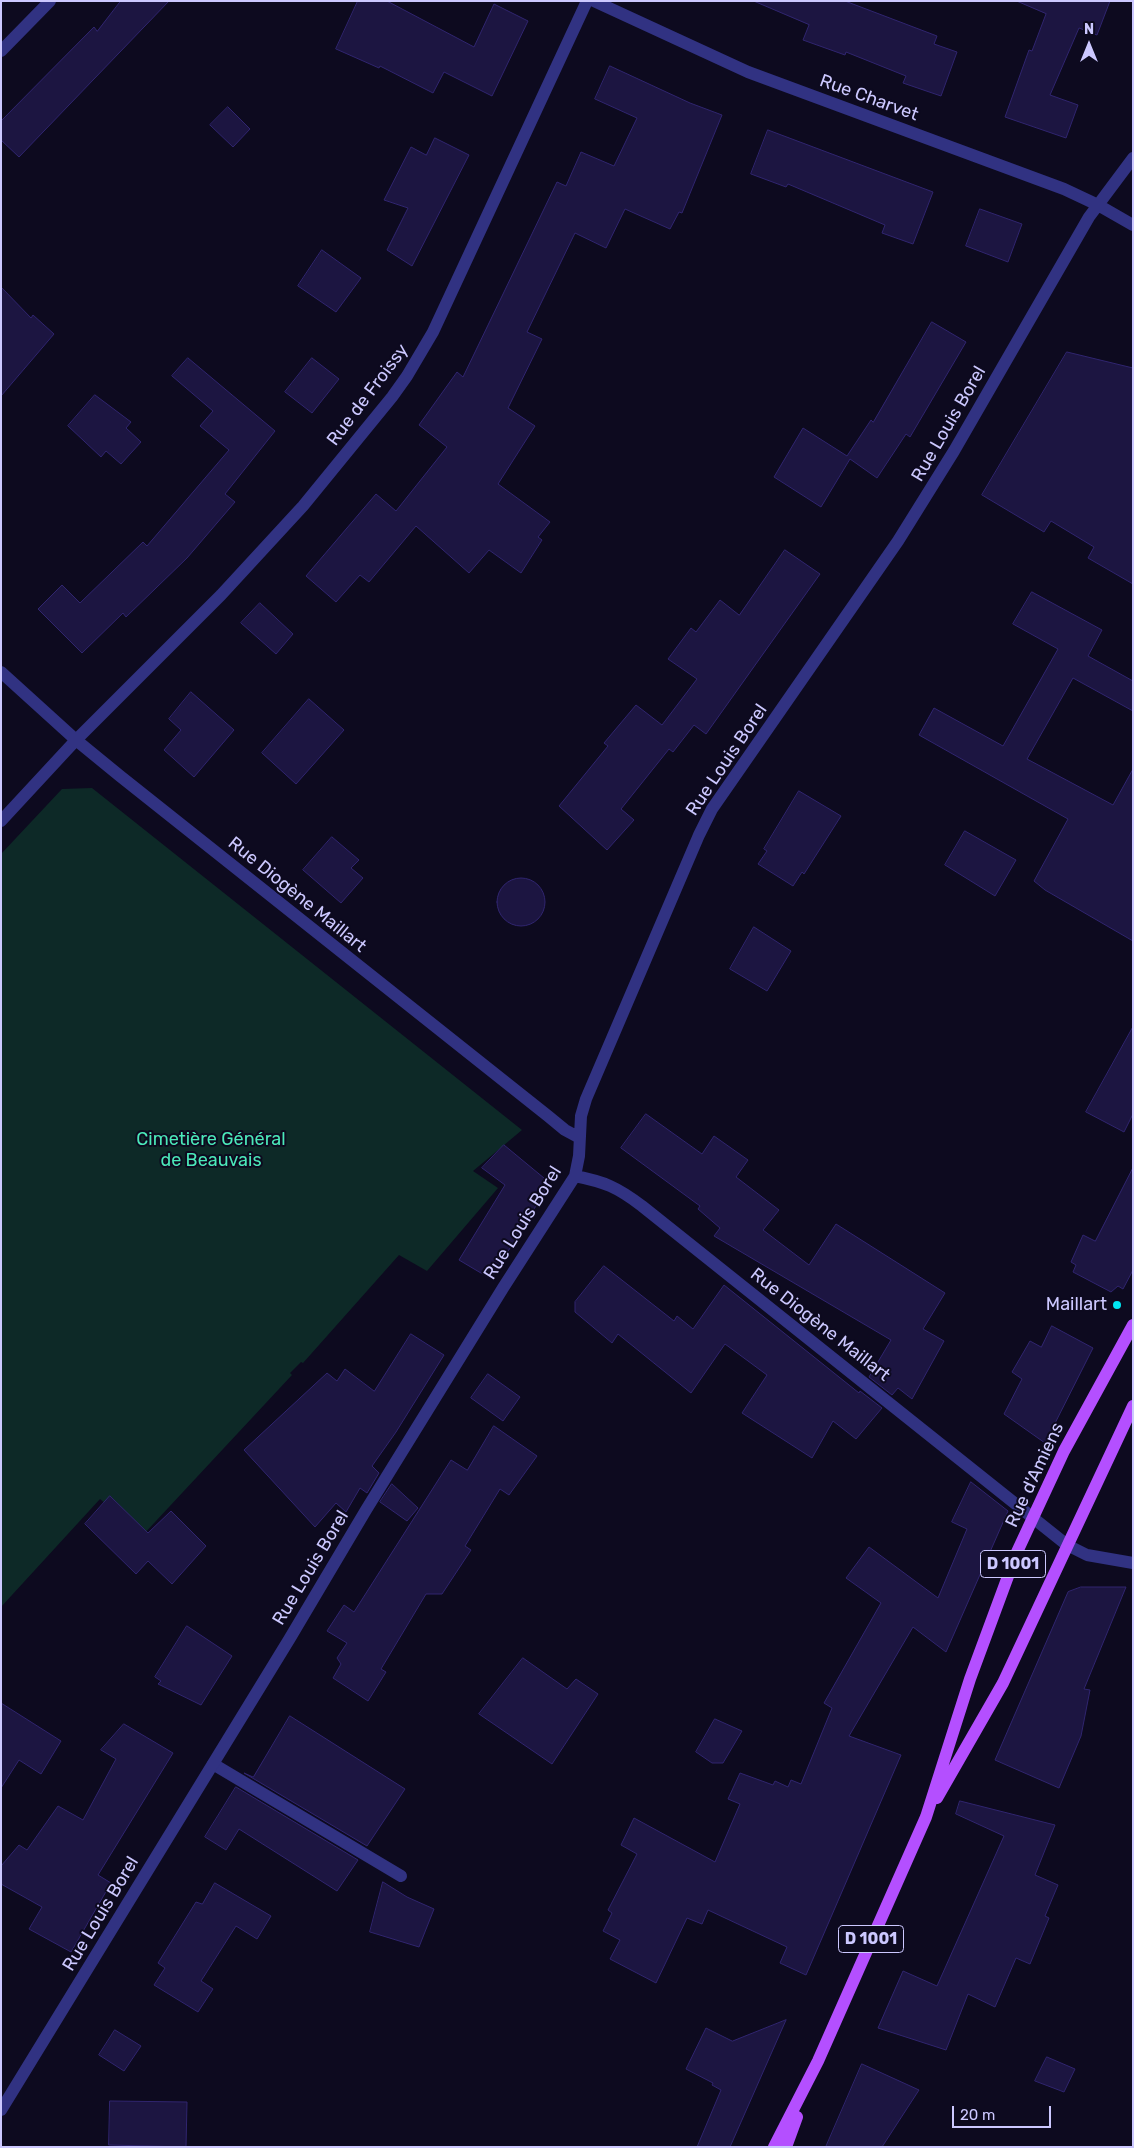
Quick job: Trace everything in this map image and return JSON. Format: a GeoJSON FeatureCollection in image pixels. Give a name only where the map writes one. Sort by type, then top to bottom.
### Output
{"type":"FeatureCollection","features":[{"type":"Feature","properties":{"kind":"main road","name":"Rue d'Amiens"},"geometry":{"type":"LineString","coordinates":[[774,2147],[818,2061],[926,1817],[970,1679],[1017,1552],[1076,1429],[1133,1325]]}},
{"type":"Feature","properties":{"kind":"main road","name":"Rue d'Amiens"},"geometry":{"type":"LineString","coordinates":[[926,1817],[1003,1682],[1133,1406]]}},
{"type":"Feature","properties":{"kind":"main road","name":"Rue d'Amiens"},"geometry":{"type":"LineString","coordinates":[[786,2147],[818,2061]]}},
{"type":"Feature","properties":{"kind":"street"},"geometry":{"type":"LineString","coordinates":[[1,51],[50,1]]}},
{"type":"Feature","properties":{"kind":"street","name":"Rue de Froissy"},"geometry":{"type":"LineString","coordinates":[[1,821],[76,740],[259,555],[303,506],[375,419],[407,376],[433,332],[587,1]]}},
{"type":"Feature","properties":{"kind":"street","name":"Rue Charvet"},"geometry":{"type":"LineString","coordinates":[[594,1],[748,72],[1045,181],[1098,204],[1133,225]]}},
{"type":"Feature","properties":{"kind":"street","name":"Rue Louis Borel"},"geometry":{"type":"LineString","coordinates":[[1,2110],[376,1493],[522,1257],[575,1176],[579,1156],[578,1137],[581,1116],[586,1099],[709,815],[842,624],[923,502],[1089,217],[1133,158]]}},
{"type":"Feature","properties":{"kind":"street","name":"Rue Diogène Maillart"},"geometry":{"type":"LineString","coordinates":[[1,672],[76,740],[432,1025],[565,1130],[578,1137]]}},
{"type":"Feature","properties":{"kind":"street","name":"Rue Diogène Maillart"},"geometry":{"type":"LineString","coordinates":[[575,1176],[603,1182],[625,1193],[1067,1545],[1087,1554],[1133,1563]]}},
{"type":"Feature","properties":{"kind":"street"},"geometry":{"type":"LineString","coordinates":[[213,1764],[402,1876]]}},
{"type":"Feature","properties":{"kind":"green space","name":"Cimetière Général de Beauvais"},"geometry":{"type":"Polygon","coordinates":[[[92,788],[522,1130],[473,1171],[498,1188],[427,1271],[399,1255],[303,1363],[301,1362],[290,1373],[292,1375],[142,1536],[100,1499],[1,1607],[1,854],[62,789],[92,788]]]}},
{"type":"Feature","properties":{"kind":"building"},"geometry":{"type":"Polygon","coordinates":[[[121,1],[169,1],[19,157],[1,140],[1,121],[94,27],[97,31],[121,1]]]}},
{"type":"Feature","properties":{"kind":"building"},"geometry":{"type":"Polygon","coordinates":[[[358,1],[387,1],[474,47],[494,4],[528,21],[492,96],[444,72],[433,93],[380,66],[379,68],[336,49],[358,1]]]}},
{"type":"Feature","properties":{"kind":"building"},"geometry":{"type":"Polygon","coordinates":[[[754,1],[845,1],[937,36],[934,44],[957,52],[941,96],[903,83],[906,76],[846,52],[845,55],[803,40],[809,25],[754,1]]]}},
{"type":"Feature","properties":{"kind":"building"},"geometry":{"type":"Polygon","coordinates":[[[1017,1],[1110,1],[1097,35],[1079,28],[1050,95],[1078,105],[1066,138],[1005,117],[1029,50],[1032,51],[1046,14],[1017,1]]]}},
{"type":"Feature","properties":{"kind":"building"},"geometry":{"type":"Polygon","coordinates":[[[610,66],[690,103],[722,115],[682,213],[679,212],[670,229],[625,209],[606,248],[575,233],[527,332],[542,339],[508,408],[535,426],[498,484],[550,522],[538,537],[542,540],[521,573],[489,550],[469,573],[416,526],[369,582],[360,575],[336,602],[306,576],[376,494],[396,511],[447,447],[419,425],[457,372],[463,377],[557,182],[566,186],[581,152],[614,166],[637,118],[595,99],[610,66]]]}},
{"type":"Feature","properties":{"kind":"building"},"geometry":{"type":"Polygon","coordinates":[[[228,107],[250,129],[233,147],[210,125],[228,107]]]}},
{"type":"Feature","properties":{"kind":"building"},"geometry":{"type":"Polygon","coordinates":[[[768,130],[933,192],[913,244],[882,233],[885,225],[788,184],[786,187],[751,174],[768,130]]]}},
{"type":"Feature","properties":{"kind":"building"},"geometry":{"type":"Polygon","coordinates":[[[435,138],[469,155],[412,266],[387,250],[408,208],[384,200],[411,147],[426,155],[435,138]]]}},
{"type":"Feature","properties":{"kind":"building"},"geometry":{"type":"Polygon","coordinates":[[[980,209],[1022,224],[1008,262],[966,246],[980,209]]]}},
{"type":"Feature","properties":{"kind":"building"},"geometry":{"type":"Polygon","coordinates":[[[322,250],[361,278],[336,312],[298,286],[322,250]]]}},
{"type":"Feature","properties":{"kind":"building"},"geometry":{"type":"Polygon","coordinates":[[[1,287],[31,318],[33,315],[54,334],[1,396],[1,287]]]}},
{"type":"Feature","properties":{"kind":"building"},"geometry":{"type":"Polygon","coordinates":[[[932,322],[966,342],[910,437],[906,434],[877,478],[850,459],[821,507],[774,477],[803,428],[847,456],[871,420],[873,422],[932,322]]]}},
{"type":"Feature","properties":{"kind":"building"},"geometry":{"type":"Polygon","coordinates":[[[1067,352],[1133,368],[1133,584],[1088,558],[1094,547],[1051,521],[1044,532],[982,495],[1067,352]]]}},
{"type":"Feature","properties":{"kind":"building"},"geometry":{"type":"Polygon","coordinates":[[[188,358],[275,431],[225,494],[235,502],[187,558],[126,617],[123,613],[82,653],[38,609],[62,585],[80,603],[143,542],[147,546],[229,450],[200,426],[213,411],[172,376],[188,358]]]}},
{"type":"Feature","properties":{"kind":"building"},"geometry":{"type":"Polygon","coordinates":[[[312,358],[339,379],[312,413],[285,392],[312,358]]]}},
{"type":"Feature","properties":{"kind":"building"},"geometry":{"type":"Polygon","coordinates":[[[95,395],[131,422],[126,428],[141,442],[121,464],[106,451],[101,457],[68,426],[95,395]]]}},
{"type":"Feature","properties":{"kind":"building"},"geometry":{"type":"Polygon","coordinates":[[[785,550],[820,574],[706,734],[694,725],[673,752],[669,749],[621,809],[634,820],[607,850],[559,806],[608,746],[604,743],[636,705],[662,725],[697,679],[668,659],[691,628],[696,632],[720,600],[739,615],[785,550]]]}},
{"type":"Feature","properties":{"kind":"building"},"geometry":{"type":"Polygon","coordinates":[[[1032,592],[1102,630],[1088,656],[1133,681],[1133,711],[1073,678],[1027,759],[1113,805],[1133,769],[1133,941],[1045,890],[1034,881],[1068,819],[919,735],[934,708],[1003,746],[1058,649],[1013,624],[1032,592]]]}},
{"type":"Feature","properties":{"kind":"building"},"geometry":{"type":"Polygon","coordinates":[[[260,603],[293,634],[276,654],[241,623],[260,603]]]}},
{"type":"Feature","properties":{"kind":"building"},"geometry":{"type":"Polygon","coordinates":[[[191,692],[234,730],[194,777],[164,750],[181,730],[169,719],[191,692]]]}},
{"type":"Feature","properties":{"kind":"building"},"geometry":{"type":"Polygon","coordinates":[[[309,699],[344,730],[296,784],[262,753],[309,699]]]}},
{"type":"Feature","properties":{"kind":"building"},"geometry":{"type":"Polygon","coordinates":[[[799,791],[841,816],[804,874],[802,872],[793,886],[758,864],[767,851],[764,849],[799,791]]]}},
{"type":"Feature","properties":{"kind":"building"},"geometry":{"type":"Polygon","coordinates":[[[965,831],[1016,860],[995,896],[945,865],[965,831]]]}},
{"type":"Feature","properties":{"kind":"building"},"geometry":{"type":"Polygon","coordinates":[[[332,837],[359,860],[351,868],[363,878],[341,903],[303,870],[332,837]]]}},
{"type":"Feature","properties":{"kind":"building"},"geometry":{"type":"Polygon","coordinates":[[[516,878],[526,878],[538,885],[545,897],[545,907],[538,919],[526,926],[516,926],[508,922],[501,915],[497,907],[497,897],[501,889],[508,882],[516,878]]]}},
{"type":"Feature","properties":{"kind":"building"},"geometry":{"type":"Polygon","coordinates":[[[754,927],[791,951],[767,991],[730,969],[754,927]]]}},
{"type":"Feature","properties":{"kind":"building"},"geometry":{"type":"Polygon","coordinates":[[[1133,1027],[1133,1114],[1124,1132],[1086,1112],[1133,1027]]]}},
{"type":"Feature","properties":{"kind":"building"},"geometry":{"type":"Polygon","coordinates":[[[646,1114],[702,1154],[714,1136],[748,1160],[736,1177],[779,1210],[763,1230],[809,1265],[836,1224],[945,1293],[923,1329],[944,1341],[912,1399],[898,1388],[892,1395],[869,1377],[891,1340],[714,1236],[720,1228],[698,1209],[700,1206],[621,1148],[646,1114]]]}},
{"type":"Feature","properties":{"kind":"building"},"geometry":{"type":"Polygon","coordinates":[[[504,1145],[550,1183],[491,1279],[459,1260],[505,1185],[482,1168],[504,1145]]]}},
{"type":"Feature","properties":{"kind":"building"},"geometry":{"type":"Polygon","coordinates":[[[1133,1168],[1133,1270],[1123,1289],[1118,1286],[1111,1292],[1073,1272],[1076,1265],[1071,1262],[1083,1235],[1095,1241],[1133,1168]]]}},
{"type":"Feature","properties":{"kind":"building"},"geometry":{"type":"Polygon","coordinates":[[[604,1266],[674,1321],[677,1316],[693,1329],[724,1285],[859,1393],[860,1391],[882,1408],[856,1439],[833,1421],[812,1458],[742,1413],[767,1375],[725,1344],[691,1393],[618,1334],[612,1343],[575,1312],[575,1302],[604,1266]]]}},
{"type":"Feature","properties":{"kind":"building"},"geometry":{"type":"Polygon","coordinates":[[[1052,1326],[1093,1348],[1045,1443],[1004,1414],[1022,1379],[1012,1372],[1030,1341],[1041,1347],[1052,1326]]]}},
{"type":"Feature","properties":{"kind":"building"},"geometry":{"type":"Polygon","coordinates":[[[411,1334],[444,1355],[396,1432],[372,1466],[379,1473],[367,1493],[360,1488],[346,1512],[336,1503],[315,1527],[244,1450],[327,1373],[337,1381],[345,1369],[374,1391],[411,1334]]]}},
{"type":"Feature","properties":{"kind":"building"},"geometry":{"type":"Polygon","coordinates":[[[488,1374],[520,1397],[503,1421],[471,1398],[488,1374]]]}},
{"type":"Feature","properties":{"kind":"building"},"geometry":{"type":"Polygon","coordinates":[[[494,1426],[537,1456],[509,1495],[500,1489],[465,1546],[471,1550],[442,1594],[426,1594],[381,1669],[386,1672],[368,1701],[333,1678],[341,1664],[337,1658],[347,1643],[327,1631],[344,1605],[354,1612],[451,1460],[467,1470],[494,1426]]]}},
{"type":"Feature","properties":{"kind":"building"},"geometry":{"type":"Polygon","coordinates":[[[971,1482],[1008,1511],[946,1652],[913,1627],[849,1736],[901,1755],[806,1975],[780,1963],[787,1947],[708,1910],[702,1924],[687,1918],[656,1983],[610,1959],[620,1940],[603,1931],[612,1913],[608,1910],[637,1854],[621,1845],[634,1818],[715,1862],[740,1804],[728,1799],[740,1773],[773,1785],[775,1781],[788,1787],[791,1780],[801,1784],[832,1708],[824,1703],[881,1603],[846,1578],[869,1547],[938,1598],[967,1529],[952,1522],[971,1482]]]}},
{"type":"Feature","properties":{"kind":"building"},"geometry":{"type":"Polygon","coordinates":[[[392,1484],[418,1508],[407,1521],[380,1502],[392,1484]]]}},
{"type":"Feature","properties":{"kind":"building"},"geometry":{"type":"Polygon","coordinates":[[[110,1496],[148,1533],[171,1511],[206,1546],[172,1584],[148,1561],[136,1574],[85,1524],[110,1496]]]}},
{"type":"Feature","properties":{"kind":"building"},"geometry":{"type":"Polygon","coordinates":[[[1081,1587],[1126,1587],[1084,1689],[1090,1690],[1081,1736],[1059,1788],[995,1760],[1068,1592],[1081,1587]]]}},
{"type":"Feature","properties":{"kind":"building"},"geometry":{"type":"Polygon","coordinates":[[[187,1626],[232,1656],[201,1705],[158,1684],[161,1681],[155,1677],[187,1626]]]}},
{"type":"Feature","properties":{"kind":"building"},"geometry":{"type":"Polygon","coordinates":[[[523,1658],[567,1689],[576,1679],[598,1694],[552,1764],[479,1714],[523,1658]]]}},
{"type":"Feature","properties":{"kind":"building"},"geometry":{"type":"Polygon","coordinates":[[[1,1703],[61,1741],[41,1774],[19,1760],[1,1788],[1,1703]]]}},
{"type":"Feature","properties":{"kind":"building"},"geometry":{"type":"Polygon","coordinates":[[[290,1716],[405,1789],[367,1846],[244,1773],[253,1777],[290,1716]]]}},
{"type":"Feature","properties":{"kind":"building"},"geometry":{"type":"Polygon","coordinates":[[[715,1719],[742,1731],[723,1763],[712,1763],[696,1752],[715,1719]]]}},
{"type":"Feature","properties":{"kind":"building"},"geometry":{"type":"Polygon","coordinates":[[[124,1724],[173,1753],[98,1875],[111,1883],[71,1952],[29,1929],[42,1907],[1,1884],[1,1866],[19,1845],[27,1850],[58,1806],[83,1820],[116,1759],[101,1750],[124,1724]]]}},
{"type":"Feature","properties":{"kind":"building"},"geometry":{"type":"Polygon","coordinates":[[[236,1787],[358,1860],[337,1891],[239,1829],[226,1850],[205,1837],[236,1787]]]}},
{"type":"Feature","properties":{"kind":"building"},"geometry":{"type":"Polygon","coordinates":[[[960,1801],[1055,1825],[1035,1875],[1058,1885],[1045,1916],[1049,1918],[1030,1964],[1016,1958],[995,2007],[968,1994],[946,2050],[878,2028],[903,1971],[937,1986],[1004,1836],[956,1814],[960,1801]]]}},
{"type":"Feature","properties":{"kind":"building"},"geometry":{"type":"Polygon","coordinates":[[[383,1882],[407,1897],[434,1909],[419,1947],[370,1932],[383,1882]]]}},
{"type":"Feature","properties":{"kind":"building"},"geometry":{"type":"Polygon","coordinates":[[[215,1883],[271,1916],[257,1939],[236,1926],[201,1981],[213,1989],[198,2012],[154,1985],[165,1968],[158,1963],[196,1902],[202,1904],[215,1883]]]}},
{"type":"Feature","properties":{"kind":"building"},"geometry":{"type":"Polygon","coordinates":[[[786,2020],[730,2147],[697,2147],[721,2090],[712,2085],[713,2083],[686,2069],[706,2028],[732,2041],[786,2020]]]}},
{"type":"Feature","properties":{"kind":"building"},"geometry":{"type":"Polygon","coordinates":[[[115,2030],[141,2046],[124,2071],[99,2055],[115,2030]]]}},
{"type":"Feature","properties":{"kind":"building"},"geometry":{"type":"Polygon","coordinates":[[[1047,2057],[1075,2069],[1064,2092],[1035,2081],[1047,2057]]]}},
{"type":"Feature","properties":{"kind":"building"},"geometry":{"type":"Polygon","coordinates":[[[862,2064],[919,2090],[882,2147],[826,2147],[862,2064]]]}},
{"type":"Feature","properties":{"kind":"building"},"geometry":{"type":"Polygon","coordinates":[[[110,2101],[187,2102],[186,2147],[109,2145],[110,2101]]]}},
{"type":"Feature","properties":{"kind":"place","name":"Maillart"},"geometry":{"type":"Point","coordinates":[1117,1305]}}]}
